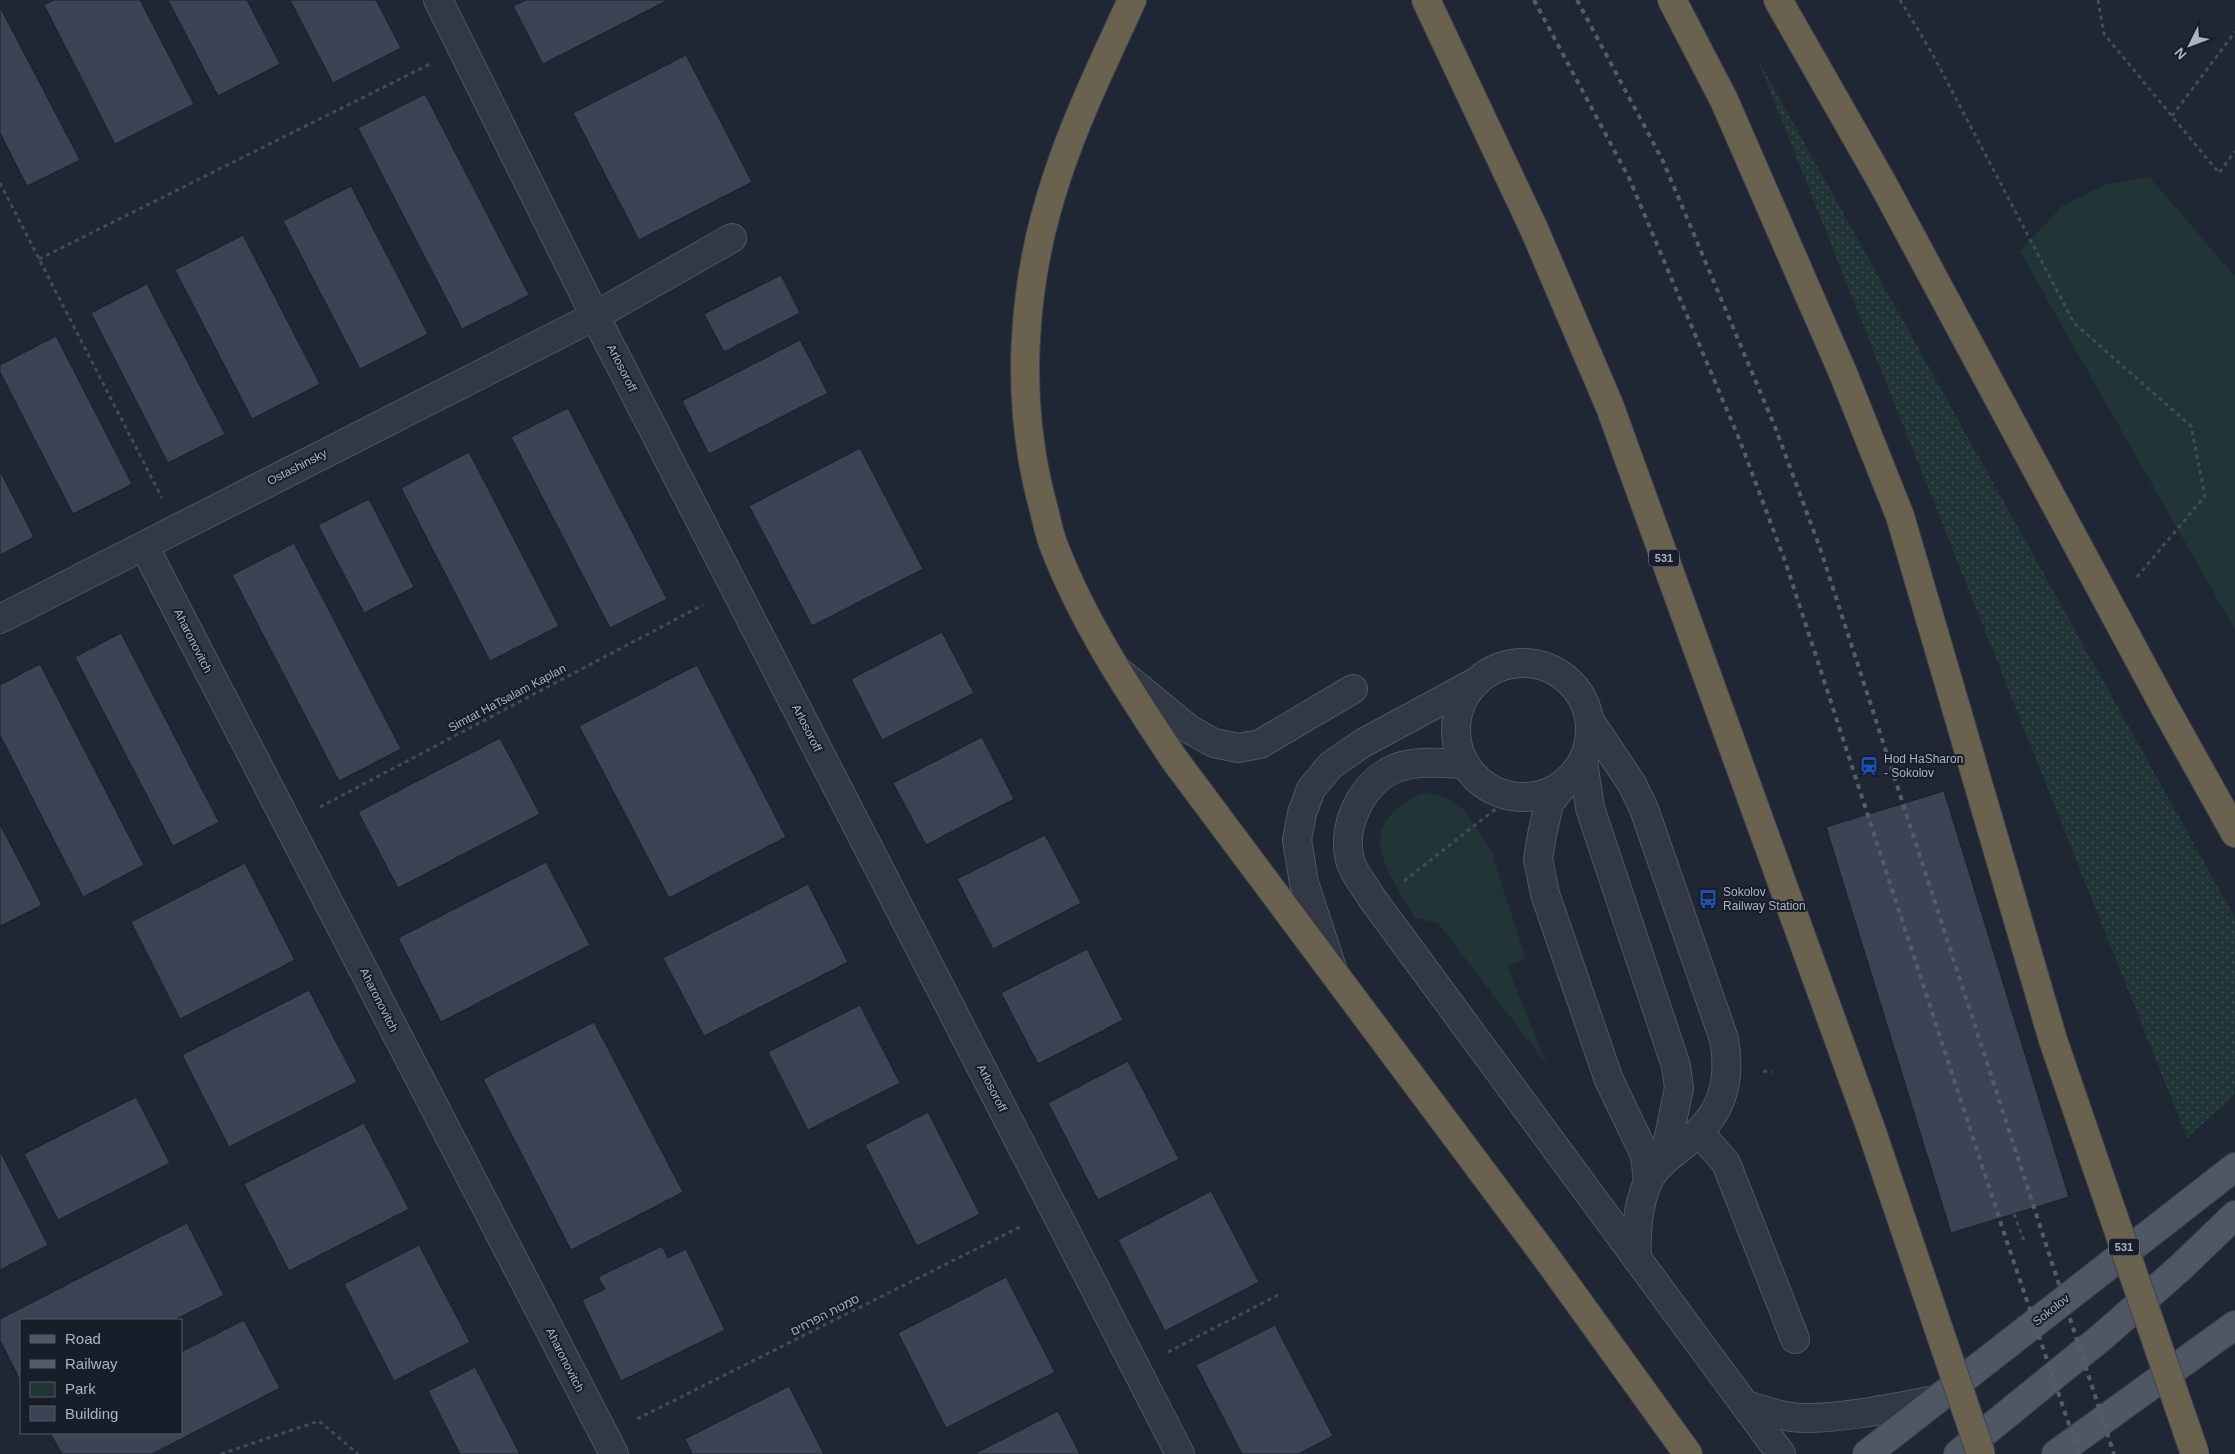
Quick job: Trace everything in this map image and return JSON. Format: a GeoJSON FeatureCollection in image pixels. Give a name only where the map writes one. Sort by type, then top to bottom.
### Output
{"type":"FeatureCollection","features":[{"type":"Feature","properties":{"kind":"highway"},"geometry":{"type":"LineString","coordinates":[[1132,0],[1088,96],[1056,181],[1037,254],[1026,330],[1024,397],[1034,475],[1053,545],[1085,615],[1116,669],[1174,759],[1543,1253],[1686,1452]]}},
{"type":"Feature","properties":{"kind":"highway","name":"531"},"geometry":{"type":"LineString","coordinates":[[1426,0],[1534,229],[1610,407],[1871,1129],[1981,1454]]}},
{"type":"Feature","properties":{"kind":"highway","name":"531"},"geometry":{"type":"LineString","coordinates":[[1672,0],[1724,100],[1843,373],[1900,516],[2053,1040],[2195,1454]]}},
{"type":"Feature","properties":{"kind":"highway"},"geometry":{"type":"LineString","coordinates":[[1778,0],[1888,193],[2111,608],[2231,823]]}},
{"type":"Feature","properties":{"kind":"main road","name":"Sokolov"},"geometry":{"type":"LineString","coordinates":[[1867,1454],[2235,1167]]}},
{"type":"Feature","properties":{"kind":"main road"},"geometry":{"type":"LineString","coordinates":[[1958,1454],[2103,1336],[2181,1267],[2235,1215]]}},
{"type":"Feature","properties":{"kind":"main road"},"geometry":{"type":"LineString","coordinates":[[2056,1454],[2235,1325]]}},
{"type":"Feature","properties":{"kind":"street","name":"Arlosoroff"},"geometry":{"type":"LineString","coordinates":[[438,0],[595,316],[1180,1454]]}},
{"type":"Feature","properties":{"kind":"street","name":"Ostashinsky"},"geometry":{"type":"LineString","coordinates":[[0,620],[595,316],[732,238]]}},
{"type":"Feature","properties":{"kind":"street","name":"Aharonovitch"},"geometry":{"type":"LineString","coordinates":[[144,546],[609,1445]]}},
{"type":"Feature","properties":{"kind":"street"},"geometry":{"type":"LineString","coordinates":[[1576,771],[1548,793],[1523,797],[1496,792],[1473,775],[1465,764],[1457,740],[1458,713],[1469,690],[1486,674],[1507,664],[1528,663],[1550,668],[1567,679],[1584,700],[1590,721],[1590,742],[1576,771],[1549,802],[1538,859],[1545,894],[1609,1080],[1645,1156],[1656,1171]]}},
{"type":"Feature","properties":{"kind":"street"},"geometry":{"type":"LineString","coordinates":[[1116,669],[1188,729],[1214,743],[1238,748],[1260,744],[1353,689]]}},
{"type":"Feature","properties":{"kind":"street"},"geometry":{"type":"LineString","coordinates":[[1333,973],[1304,883],[1297,840],[1302,813],[1312,789],[1331,765],[1363,743],[1480,680]]}},
{"type":"Feature","properties":{"kind":"street"},"geometry":{"type":"LineString","coordinates":[[1590,721],[1632,784],[1644,809],[1724,1040],[1728,1060],[1726,1087],[1718,1107],[1699,1132],[1656,1171]]}},
{"type":"Feature","properties":{"kind":"street"},"geometry":{"type":"LineString","coordinates":[[1465,764],[1422,763],[1396,768],[1374,783],[1359,803],[1351,821],[1347,840],[1350,862],[1376,903],[1782,1454]]}},
{"type":"Feature","properties":{"kind":"street"},"geometry":{"type":"LineString","coordinates":[[1576,771],[1676,1066],[1679,1088],[1656,1171],[1636,1225],[1637,1258]]}},
{"type":"Feature","properties":{"kind":"street"},"geometry":{"type":"LineString","coordinates":[[1699,1132],[1726,1163],[1795,1339]]}},
{"type":"Feature","properties":{"kind":"street"},"geometry":{"type":"LineString","coordinates":[[1746,1405],[1773,1413],[1808,1418],[1852,1414],[1936,1400]]}},
{"type":"Feature","properties":{"kind":"path"},"geometry":{"type":"LineString","coordinates":[[1900,0],[1932,53],[2074,323],[2191,426],[2205,496],[2111,608]]}},
{"type":"Feature","properties":{"kind":"path"},"geometry":{"type":"LineString","coordinates":[[2098,0],[2104,34],[2219,173],[2235,151]]}},
{"type":"Feature","properties":{"kind":"path"},"geometry":{"type":"LineString","coordinates":[[2172,116],[2235,32]]}},
{"type":"Feature","properties":{"kind":"path"},"geometry":{"type":"LineString","coordinates":[[39,259],[462,48]]}},
{"type":"Feature","properties":{"kind":"path"},"geometry":{"type":"LineString","coordinates":[[0,183],[178,528]]}},
{"type":"Feature","properties":{"kind":"path","name":"Simtat HaTsalam Kaplan"},"geometry":{"type":"LineString","coordinates":[[287,824],[735,588]]}},
{"type":"Feature","properties":{"kind":"path"},"geometry":{"type":"LineString","coordinates":[[1376,903],[1512,796]]}},
{"type":"Feature","properties":{"kind":"path","name":"סמטת הפרחים"},"geometry":{"type":"LineString","coordinates":[[609,1445],[1054,1210]]}},
{"type":"Feature","properties":{"kind":"path"},"geometry":{"type":"LineString","coordinates":[[2014,1214],[2024,1241]]}},
{"type":"Feature","properties":{"kind":"path"},"geometry":{"type":"LineString","coordinates":[[1136,1368],[1280,1294]]}},
{"type":"Feature","properties":{"kind":"path"},"geometry":{"type":"LineString","coordinates":[[221,1454],[319,1421],[358,1454]]}},
{"type":"Feature","properties":{"kind":"green space"},"geometry":{"type":"Polygon","coordinates":[[[1757,58],[2235,918],[2235,1094],[2187,1138],[1757,58]]]}},
{"type":"Feature","properties":{"kind":"green space"},"geometry":{"type":"Polygon","coordinates":[[[2149,177],[2235,276],[2235,630],[2020,252],[2062,206],[2104,185],[2149,177]]]}},
{"type":"Feature","properties":{"kind":"green space"},"geometry":{"type":"Polygon","coordinates":[[[1425,792],[1447,798],[1464,810],[1491,850],[1526,960],[1507,966],[1547,1065],[1438,923],[1415,918],[1385,864],[1381,848],[1381,833],[1388,819],[1402,805],[1425,792]]]}},
{"type":"Feature","properties":{"kind":"building"},"geometry":{"type":"Polygon","coordinates":[[[54,0],[140,0],[194,104],[115,144],[44,5],[54,0]]]}},
{"type":"Feature","properties":{"kind":"building"},"geometry":{"type":"Polygon","coordinates":[[[168,0],[247,0],[280,64],[218,96],[168,0]]]}},
{"type":"Feature","properties":{"kind":"building"},"geometry":{"type":"Polygon","coordinates":[[[290,0],[376,0],[401,48],[333,83],[290,0]]]}},
{"type":"Feature","properties":{"kind":"building"},"geometry":{"type":"Polygon","coordinates":[[[526,0],[668,0],[543,64],[513,6],[526,0]]]}},
{"type":"Feature","properties":{"kind":"building"},"geometry":{"type":"Polygon","coordinates":[[[0,7],[80,160],[27,186],[0,133],[0,7]]]}},
{"type":"Feature","properties":{"kind":"building"},"geometry":{"type":"Polygon","coordinates":[[[686,55],[752,182],[639,240],[573,113],[686,55]]]}},
{"type":"Feature","properties":{"kind":"building"},"geometry":{"type":"Polygon","coordinates":[[[425,94],[529,295],[462,329],[358,128],[425,94]]]}},
{"type":"Feature","properties":{"kind":"building"},"geometry":{"type":"Polygon","coordinates":[[[351,186],[428,334],[360,369],[283,221],[351,186]]]}},
{"type":"Feature","properties":{"kind":"building"},"geometry":{"type":"Polygon","coordinates":[[[243,235],[320,384],[252,419],[175,270],[243,235]]]}},
{"type":"Feature","properties":{"kind":"building"},"geometry":{"type":"Polygon","coordinates":[[[781,275],[800,313],[724,352],[704,314],[781,275]]]}},
{"type":"Feature","properties":{"kind":"building"},"geometry":{"type":"Polygon","coordinates":[[[147,284],[225,434],[168,463],[91,313],[147,284]]]}},
{"type":"Feature","properties":{"kind":"building"},"geometry":{"type":"Polygon","coordinates":[[[56,336],[132,484],[73,514],[0,372],[0,365],[56,336]]]}},
{"type":"Feature","properties":{"kind":"building"},"geometry":{"type":"Polygon","coordinates":[[[800,340],[828,393],[709,454],[682,401],[800,340]]]}},
{"type":"Feature","properties":{"kind":"building"},"geometry":{"type":"Polygon","coordinates":[[[568,408],[667,599],[610,628],[511,437],[568,408]]]}},
{"type":"Feature","properties":{"kind":"building"},"geometry":{"type":"Polygon","coordinates":[[[860,448],[923,569],[812,626],[749,506],[860,448]]]}},
{"type":"Feature","properties":{"kind":"building"},"geometry":{"type":"Polygon","coordinates":[[[469,452],[559,626],[490,661],[401,488],[469,452]]]}},
{"type":"Feature","properties":{"kind":"building"},"geometry":{"type":"Polygon","coordinates":[[[0,471],[34,537],[0,555],[0,471]]]}},
{"type":"Feature","properties":{"kind":"building"},"geometry":{"type":"Polygon","coordinates":[[[369,499],[414,587],[364,613],[318,525],[369,499]]]}},
{"type":"Feature","properties":{"kind":"building"},"geometry":{"type":"Polygon","coordinates":[[[294,543],[401,749],[339,781],[232,575],[294,543]]]}},
{"type":"Feature","properties":{"kind":"building"},"geometry":{"type":"Polygon","coordinates":[[[942,632],[974,693],[882,740],[851,679],[942,632]]]}},
{"type":"Feature","properties":{"kind":"building"},"geometry":{"type":"Polygon","coordinates":[[[121,633],[219,822],[173,846],[75,657],[121,633]]]}},
{"type":"Feature","properties":{"kind":"building"},"geometry":{"type":"Polygon","coordinates":[[[40,664],[144,865],[83,897],[0,735],[0,685],[40,664]]]}},
{"type":"Feature","properties":{"kind":"building"},"geometry":{"type":"Polygon","coordinates":[[[697,665],[786,837],[669,898],[579,726],[697,665]]]}},
{"type":"Feature","properties":{"kind":"building"},"geometry":{"type":"Polygon","coordinates":[[[982,737],[1014,799],[926,845],[893,783],[982,737]]]}},
{"type":"Feature","properties":{"kind":"building"},"geometry":{"type":"Polygon","coordinates":[[[500,738],[540,814],[398,888],[358,812],[500,738]]]}},
{"type":"Feature","properties":{"kind":"building"},"geometry":{"type":"Polygon","coordinates":[[[1944,791],[2069,1197],[1951,1233],[1826,827],[1944,791]]]}},
{"type":"Feature","properties":{"kind":"building"},"geometry":{"type":"Polygon","coordinates":[[[0,824],[42,905],[0,926],[0,824]]]}},
{"type":"Feature","properties":{"kind":"building"},"geometry":{"type":"Polygon","coordinates":[[[1045,835],[1081,903],[993,949],[957,879],[1045,835]]]}},
{"type":"Feature","properties":{"kind":"building"},"geometry":{"type":"Polygon","coordinates":[[[546,862],[590,945],[441,1022],[398,938],[546,862]]]}},
{"type":"Feature","properties":{"kind":"building"},"geometry":{"type":"Polygon","coordinates":[[[245,863],[295,960],[180,1019],[131,922],[245,863]]]}},
{"type":"Feature","properties":{"kind":"building"},"geometry":{"type":"Polygon","coordinates":[[[808,884],[848,962],[704,1036],[663,958],[808,884]]]}},
{"type":"Feature","properties":{"kind":"building"},"geometry":{"type":"Polygon","coordinates":[[[1087,949],[1123,1020],[1038,1064],[1001,993],[1087,949]]]}},
{"type":"Feature","properties":{"kind":"building"},"geometry":{"type":"Polygon","coordinates":[[[309,990],[357,1082],[229,1147],[182,1055],[309,990]]]}},
{"type":"Feature","properties":{"kind":"building"},"geometry":{"type":"Polygon","coordinates":[[[860,1005],[900,1083],[808,1130],[768,1052],[860,1005]]]}},
{"type":"Feature","properties":{"kind":"building"},"geometry":{"type":"Polygon","coordinates":[[[594,1022],[683,1192],[571,1250],[483,1079],[594,1022]]]}},
{"type":"Feature","properties":{"kind":"building"},"geometry":{"type":"Polygon","coordinates":[[[1128,1061],[1179,1159],[1098,1200],[1048,1103],[1128,1061]]]}},
{"type":"Feature","properties":{"kind":"building"},"geometry":{"type":"Polygon","coordinates":[[[136,1097],[170,1163],[58,1220],[24,1154],[136,1097]]]}},
{"type":"Feature","properties":{"kind":"building"},"geometry":{"type":"Polygon","coordinates":[[[928,1112],[980,1214],[917,1246],[865,1145],[928,1112]]]}},
{"type":"Feature","properties":{"kind":"building"},"geometry":{"type":"Polygon","coordinates":[[[364,1123],[409,1209],[289,1271],[244,1184],[364,1123]]]}},
{"type":"Feature","properties":{"kind":"building"},"geometry":{"type":"Polygon","coordinates":[[[0,1151],[48,1245],[0,1270],[0,1151]]]}},
{"type":"Feature","properties":{"kind":"building"},"geometry":{"type":"Polygon","coordinates":[[[1211,1191],[1259,1282],[1165,1331],[1118,1240],[1211,1191]]]}},
{"type":"Feature","properties":{"kind":"building"},"geometry":{"type":"Polygon","coordinates":[[[187,1223],[224,1295],[176,1319],[20,1319],[20,1380],[0,1340],[0,1319],[187,1223]]]}},
{"type":"Feature","properties":{"kind":"building"},"geometry":{"type":"Polygon","coordinates":[[[419,1245],[470,1342],[394,1381],[344,1284],[419,1245]]]}},
{"type":"Feature","properties":{"kind":"building"},"geometry":{"type":"Polygon","coordinates":[[[662,1246],[668,1258],[686,1249],[725,1330],[621,1381],[582,1300],[605,1289],[598,1277],[662,1246]]]}},
{"type":"Feature","properties":{"kind":"building"},"geometry":{"type":"Polygon","coordinates":[[[1006,1277],[1055,1372],[946,1428],[898,1333],[1006,1277]]]}},
{"type":"Feature","properties":{"kind":"building"},"geometry":{"type":"Polygon","coordinates":[[[244,1320],[280,1388],[152,1454],[62,1454],[51,1434],[182,1434],[182,1351],[244,1320]]]}},
{"type":"Feature","properties":{"kind":"building"},"geometry":{"type":"Polygon","coordinates":[[[1275,1325],[1333,1436],[1298,1454],[1242,1454],[1196,1365],[1275,1325]]]}},
{"type":"Feature","properties":{"kind":"building"},"geometry":{"type":"Polygon","coordinates":[[[475,1367],[520,1454],[460,1454],[428,1391],[475,1367]]]}},
{"type":"Feature","properties":{"kind":"building"},"geometry":{"type":"Polygon","coordinates":[[[789,1386],[824,1454],[692,1454],[685,1439],[789,1386]]]}},
{"type":"Feature","properties":{"kind":"building"},"geometry":{"type":"Polygon","coordinates":[[[1058,1411],[1080,1454],[974,1454],[1058,1411]]]}},
{"type":"Feature","properties":{"kind":"railway"},"geometry":{"type":"LineString","coordinates":[[1534,0],[1629,178],[1740,441],[1785,561],[2005,1236],[2079,1454]]}},
{"type":"Feature","properties":{"kind":"railway"},"geometry":{"type":"LineString","coordinates":[[1577,0],[1663,161],[1775,427],[1820,548],[2114,1454]]}},
{"type":"Feature","properties":{"kind":"place","name":"Hod HaSharon - Sokolov"},"geometry":{"type":"Point","coordinates":[1869,766]}},
{"type":"Feature","properties":{"kind":"place","name":"Sokolov Railway Station"},"geometry":{"type":"Point","coordinates":[1708,899]}}]}
